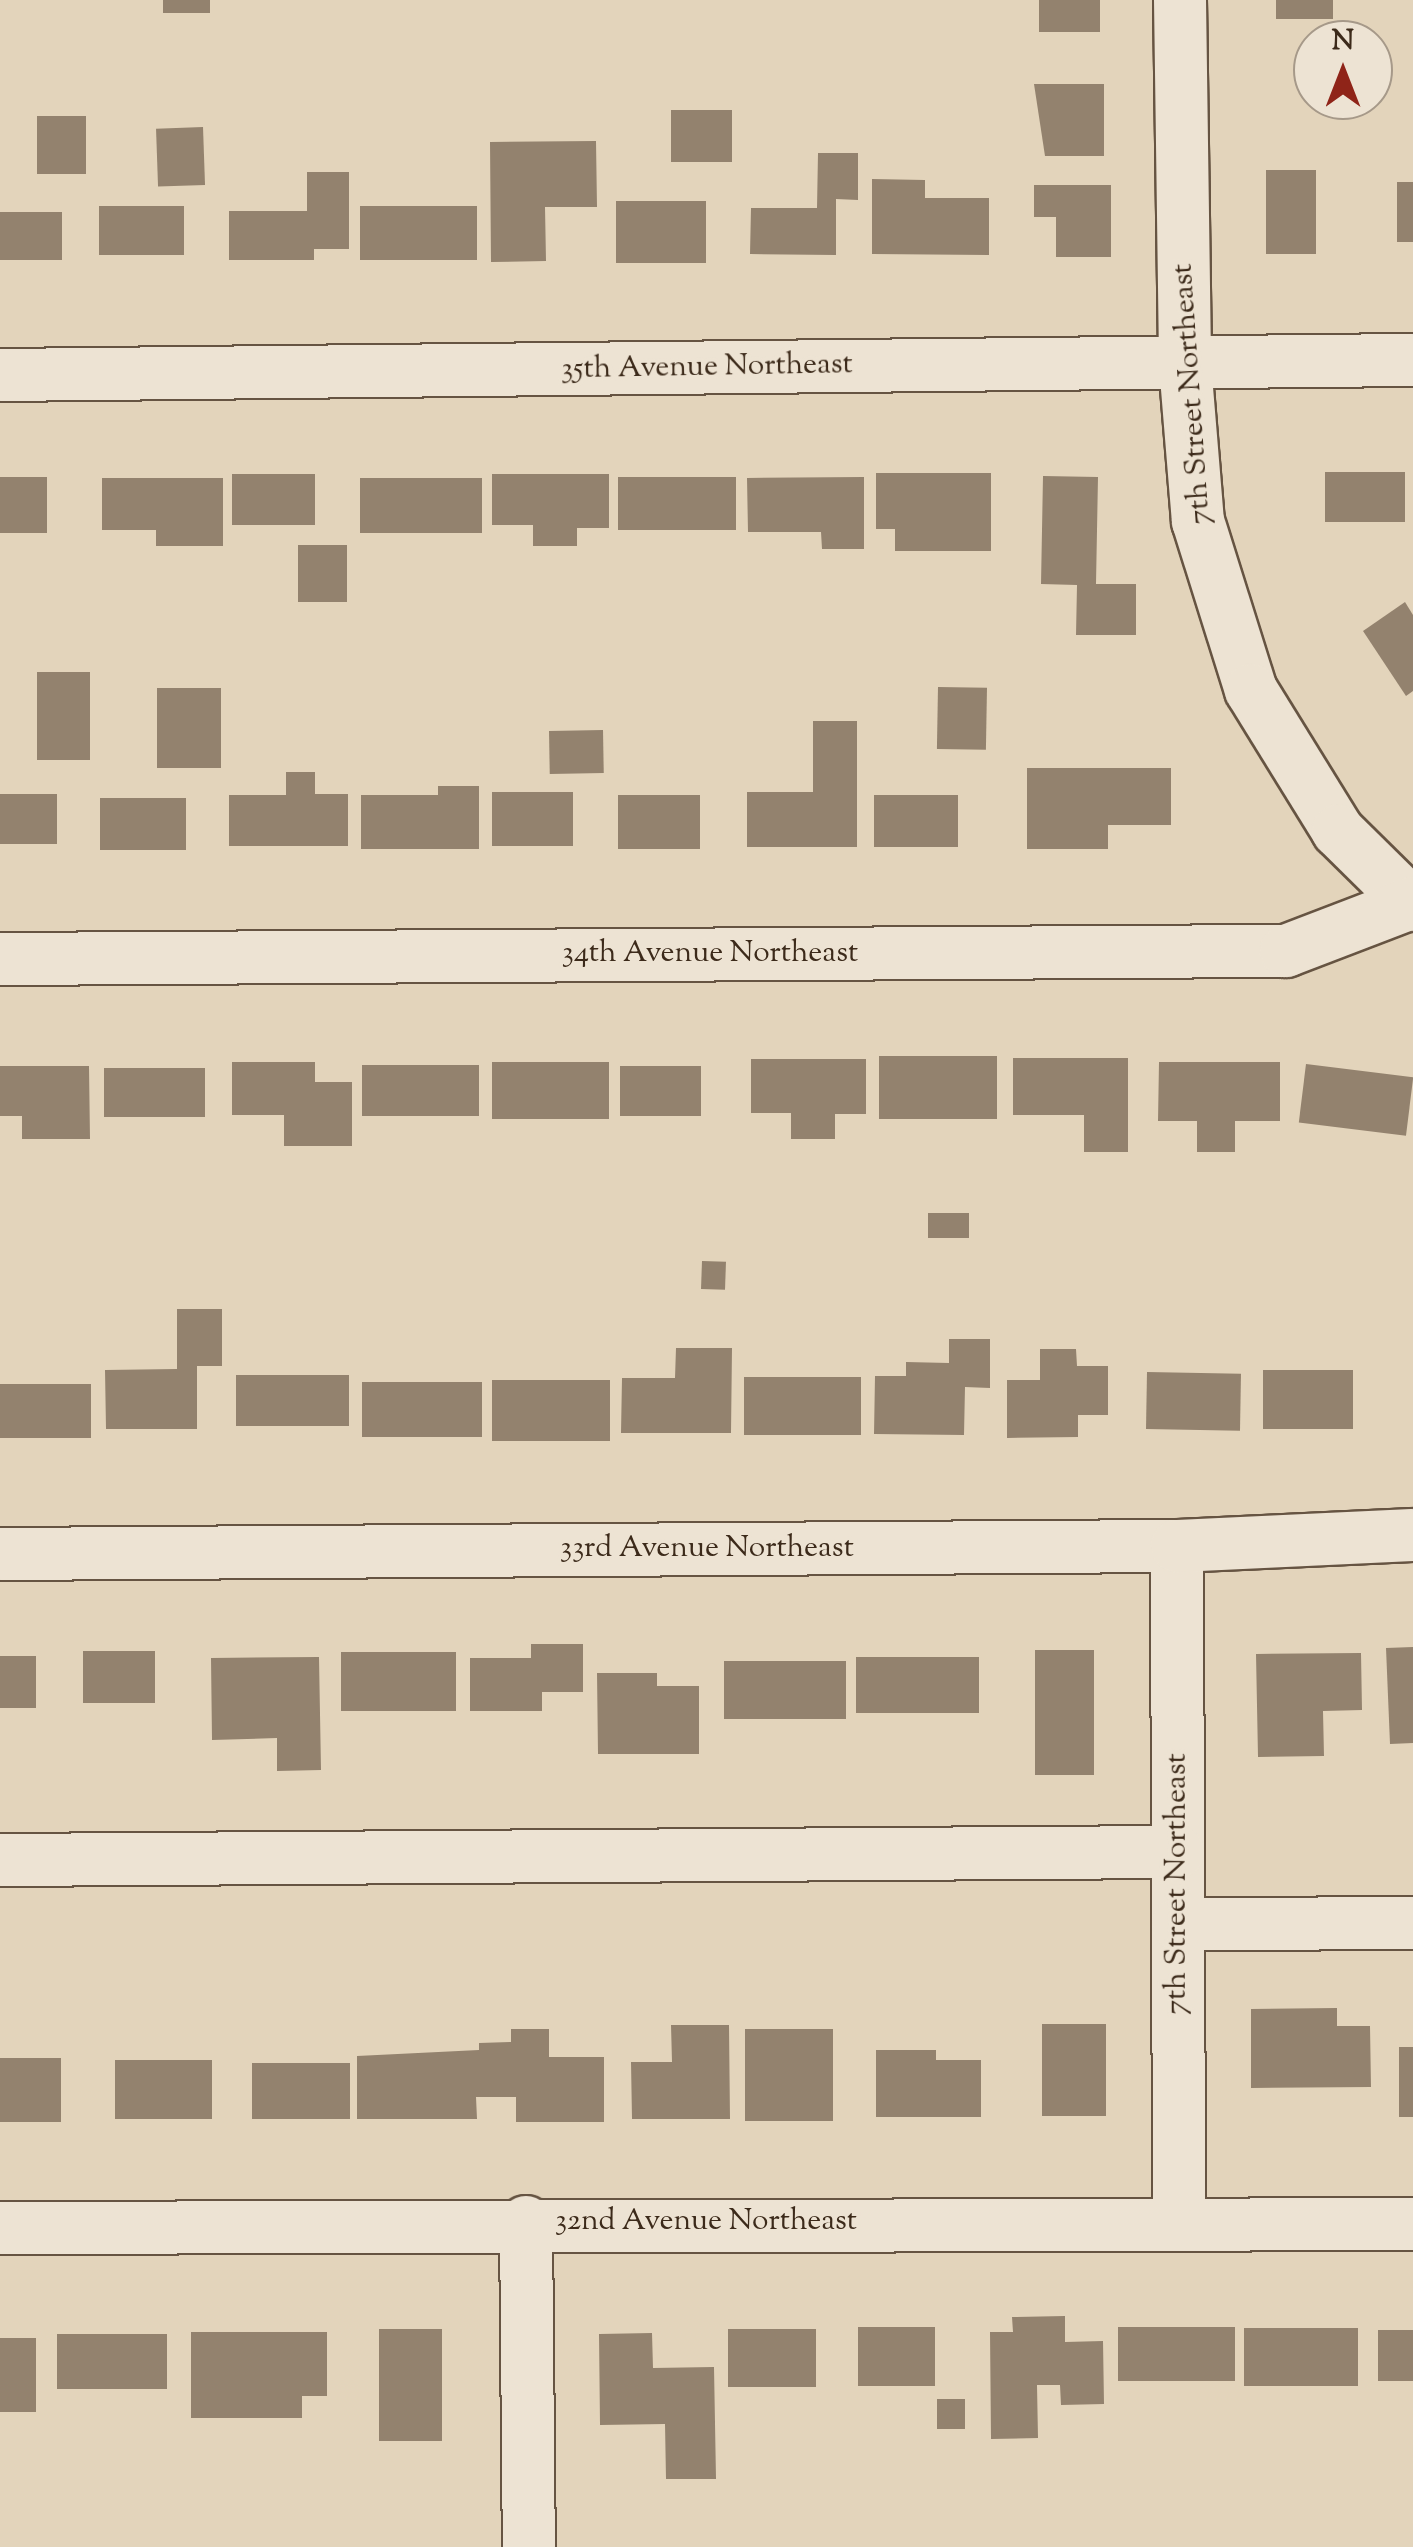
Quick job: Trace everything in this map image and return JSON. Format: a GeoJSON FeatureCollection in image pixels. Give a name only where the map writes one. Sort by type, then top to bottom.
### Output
{"type":"FeatureCollection","features":[{"type":"Feature","properties":{"kind":"street","name":"7th Street Northeast"},"geometry":{"type":"LineString","coordinates":[[1180,0],[1185,364],[1198,520],[1252,690],[1338,831],[1412,904]]}},
{"type":"Feature","properties":{"kind":"street","name":"35th Avenue Northeast"},"geometry":{"type":"LineString","coordinates":[[0,376],[1413,360]]}},
{"type":"Feature","properties":{"kind":"street","name":"34th Avenue Northeast"},"geometry":{"type":"LineString","coordinates":[[0,959],[1286,951],[1412,904]]}},
{"type":"Feature","properties":{"kind":"street","name":"33rd Avenue Northeast"},"geometry":{"type":"LineString","coordinates":[[0,1554],[1177,1546],[1413,1536]]}},
{"type":"Feature","properties":{"kind":"street","name":"7th Street Northeast"},"geometry":{"type":"LineString","coordinates":[[1177,1546],[1179,2222]]}},
{"type":"Feature","properties":{"kind":"street"},"geometry":{"type":"LineString","coordinates":[[0,1860],[1178,1852]]}},
{"type":"Feature","properties":{"kind":"street"},"geometry":{"type":"LineString","coordinates":[[1178,1924],[1413,1923]]}},
{"type":"Feature","properties":{"kind":"street"},"geometry":{"type":"LineString","coordinates":[[526,2222],[529,2547]]}},
{"type":"Feature","properties":{"kind":"street","name":"32nd Avenue Northeast"},"geometry":{"type":"LineString","coordinates":[[0,2228],[526,2222],[1413,2224]]}},
{"type":"Feature","properties":{"kind":"building"},"geometry":{"type":"Polygon","coordinates":[[[163,0],[210,0],[210,13],[163,13],[163,0]]]}},
{"type":"Feature","properties":{"kind":"building"},"geometry":{"type":"Polygon","coordinates":[[[1039,0],[1100,0],[1100,32],[1039,32],[1039,0]]]}},
{"type":"Feature","properties":{"kind":"building"},"geometry":{"type":"Polygon","coordinates":[[[1276,0],[1333,0],[1333,19],[1276,19],[1276,0]]]}},
{"type":"Feature","properties":{"kind":"building"},"geometry":{"type":"Polygon","coordinates":[[[1034,84],[1104,84],[1104,156],[1045,156],[1034,84]]]}},
{"type":"Feature","properties":{"kind":"building"},"geometry":{"type":"Polygon","coordinates":[[[671,110],[732,110],[732,162],[671,162],[671,110]]]}},
{"type":"Feature","properties":{"kind":"building"},"geometry":{"type":"Polygon","coordinates":[[[37,116],[86,116],[86,174],[37,174],[37,116]]]}},
{"type":"Feature","properties":{"kind":"building"},"geometry":{"type":"Polygon","coordinates":[[[203,127],[205,185],[158,187],[156,129],[203,127]]]}},
{"type":"Feature","properties":{"kind":"building"},"geometry":{"type":"Polygon","coordinates":[[[596,141],[597,207],[545,207],[546,261],[491,262],[490,142],[596,141]]]}},
{"type":"Feature","properties":{"kind":"building"},"geometry":{"type":"Polygon","coordinates":[[[818,153],[858,153],[858,200],[836,199],[836,255],[750,254],[751,208],[817,208],[818,153]]]}},
{"type":"Feature","properties":{"kind":"building"},"geometry":{"type":"Polygon","coordinates":[[[1266,170],[1316,170],[1316,254],[1266,254],[1266,170]]]}},
{"type":"Feature","properties":{"kind":"building"},"geometry":{"type":"Polygon","coordinates":[[[307,172],[349,172],[349,249],[314,249],[314,260],[229,260],[229,211],[307,211],[307,172]]]}},
{"type":"Feature","properties":{"kind":"building"},"geometry":{"type":"Polygon","coordinates":[[[872,179],[925,180],[925,198],[989,198],[989,255],[872,254],[872,179]]]}},
{"type":"Feature","properties":{"kind":"building"},"geometry":{"type":"Polygon","coordinates":[[[1397,182],[1413,182],[1413,242],[1397,242],[1397,182]]]}},
{"type":"Feature","properties":{"kind":"building"},"geometry":{"type":"Polygon","coordinates":[[[1034,185],[1111,185],[1111,257],[1056,257],[1056,217],[1034,217],[1034,185]]]}},
{"type":"Feature","properties":{"kind":"building"},"geometry":{"type":"Polygon","coordinates":[[[616,201],[706,201],[706,263],[616,263],[616,201]]]}},
{"type":"Feature","properties":{"kind":"building"},"geometry":{"type":"Polygon","coordinates":[[[99,206],[184,206],[184,255],[99,255],[99,206]]]}},
{"type":"Feature","properties":{"kind":"building"},"geometry":{"type":"Polygon","coordinates":[[[360,206],[477,206],[477,260],[360,260],[360,206]]]}},
{"type":"Feature","properties":{"kind":"building"},"geometry":{"type":"Polygon","coordinates":[[[0,212],[62,212],[62,260],[0,260],[0,212]]]}},
{"type":"Feature","properties":{"kind":"building"},"geometry":{"type":"Polygon","coordinates":[[[1325,472],[1405,472],[1405,522],[1325,522],[1325,472]]]}},
{"type":"Feature","properties":{"kind":"building"},"geometry":{"type":"Polygon","coordinates":[[[876,473],[991,473],[991,551],[895,551],[895,529],[876,529],[876,473]]]}},
{"type":"Feature","properties":{"kind":"building"},"geometry":{"type":"Polygon","coordinates":[[[232,474],[315,474],[315,525],[232,525],[232,474]]]}},
{"type":"Feature","properties":{"kind":"building"},"geometry":{"type":"Polygon","coordinates":[[[492,474],[609,474],[609,528],[577,528],[577,546],[533,546],[533,525],[492,525],[492,474]]]}},
{"type":"Feature","properties":{"kind":"building"},"geometry":{"type":"Polygon","coordinates":[[[1043,476],[1098,477],[1096,584],[1136,584],[1136,635],[1076,635],[1077,585],[1041,584],[1043,476]]]}},
{"type":"Feature","properties":{"kind":"building"},"geometry":{"type":"Polygon","coordinates":[[[0,477],[47,477],[47,533],[0,533],[0,477]]]}},
{"type":"Feature","properties":{"kind":"building"},"geometry":{"type":"Polygon","coordinates":[[[618,477],[736,477],[736,530],[618,530],[618,477]]]}},
{"type":"Feature","properties":{"kind":"building"},"geometry":{"type":"Polygon","coordinates":[[[864,477],[864,549],[822,549],[821,532],[748,532],[747,478],[864,477]]]}},
{"type":"Feature","properties":{"kind":"building"},"geometry":{"type":"Polygon","coordinates":[[[102,478],[223,478],[223,546],[156,546],[156,530],[102,530],[102,478]]]}},
{"type":"Feature","properties":{"kind":"building"},"geometry":{"type":"Polygon","coordinates":[[[360,478],[482,478],[482,533],[360,533],[360,478]]]}},
{"type":"Feature","properties":{"kind":"building"},"geometry":{"type":"Polygon","coordinates":[[[298,545],[347,545],[347,602],[298,602],[298,545]]]}},
{"type":"Feature","properties":{"kind":"building"},"geometry":{"type":"Polygon","coordinates":[[[1405,602],[1413,615],[1413,691],[1406,696],[1363,631],[1405,602]]]}},
{"type":"Feature","properties":{"kind":"building"},"geometry":{"type":"Polygon","coordinates":[[[37,672],[90,672],[90,760],[37,760],[37,672]]]}},
{"type":"Feature","properties":{"kind":"building"},"geometry":{"type":"Polygon","coordinates":[[[938,687],[987,688],[986,750],[937,749],[938,687]]]}},
{"type":"Feature","properties":{"kind":"building"},"geometry":{"type":"Polygon","coordinates":[[[157,688],[221,688],[221,768],[157,768],[157,688]]]}},
{"type":"Feature","properties":{"kind":"building"},"geometry":{"type":"Polygon","coordinates":[[[813,721],[857,721],[857,847],[747,847],[747,792],[813,792],[813,721]]]}},
{"type":"Feature","properties":{"kind":"building"},"geometry":{"type":"Polygon","coordinates":[[[603,730],[604,773],[550,774],[549,731],[603,730]]]}},
{"type":"Feature","properties":{"kind":"building"},"geometry":{"type":"Polygon","coordinates":[[[1027,768],[1171,768],[1171,825],[1108,825],[1108,849],[1027,849],[1027,768]]]}},
{"type":"Feature","properties":{"kind":"building"},"geometry":{"type":"Polygon","coordinates":[[[286,772],[315,772],[315,794],[348,794],[348,846],[229,846],[229,795],[286,795],[286,772]]]}},
{"type":"Feature","properties":{"kind":"building"},"geometry":{"type":"Polygon","coordinates":[[[438,786],[479,786],[479,849],[361,849],[361,795],[438,795],[438,786]]]}},
{"type":"Feature","properties":{"kind":"building"},"geometry":{"type":"Polygon","coordinates":[[[492,792],[573,792],[573,846],[492,846],[492,792]]]}},
{"type":"Feature","properties":{"kind":"building"},"geometry":{"type":"Polygon","coordinates":[[[0,794],[57,794],[57,844],[0,844],[0,794]]]}},
{"type":"Feature","properties":{"kind":"building"},"geometry":{"type":"Polygon","coordinates":[[[618,795],[700,795],[700,849],[618,849],[618,795]]]}},
{"type":"Feature","properties":{"kind":"building"},"geometry":{"type":"Polygon","coordinates":[[[874,795],[958,795],[958,847],[874,847],[874,795]]]}},
{"type":"Feature","properties":{"kind":"building"},"geometry":{"type":"Polygon","coordinates":[[[100,798],[186,798],[186,850],[100,850],[100,798]]]}},
{"type":"Feature","properties":{"kind":"building"},"geometry":{"type":"Polygon","coordinates":[[[879,1056],[997,1056],[997,1119],[879,1119],[879,1056]]]}},
{"type":"Feature","properties":{"kind":"building"},"geometry":{"type":"Polygon","coordinates":[[[1013,1058],[1128,1058],[1128,1152],[1084,1152],[1084,1115],[1013,1115],[1013,1058]]]}},
{"type":"Feature","properties":{"kind":"building"},"geometry":{"type":"Polygon","coordinates":[[[751,1059],[866,1059],[866,1114],[835,1114],[835,1139],[791,1139],[791,1113],[751,1113],[751,1059]]]}},
{"type":"Feature","properties":{"kind":"building"},"geometry":{"type":"Polygon","coordinates":[[[232,1062],[315,1062],[315,1082],[352,1082],[352,1146],[284,1146],[284,1115],[232,1115],[232,1062]]]}},
{"type":"Feature","properties":{"kind":"building"},"geometry":{"type":"Polygon","coordinates":[[[492,1062],[609,1062],[609,1119],[492,1119],[492,1062]]]}},
{"type":"Feature","properties":{"kind":"building"},"geometry":{"type":"Polygon","coordinates":[[[1159,1062],[1280,1062],[1280,1121],[1235,1121],[1235,1152],[1197,1152],[1197,1121],[1158,1121],[1159,1062]]]}},
{"type":"Feature","properties":{"kind":"building"},"geometry":{"type":"Polygon","coordinates":[[[1306,1064],[1413,1077],[1406,1136],[1299,1123],[1306,1064]]]}},
{"type":"Feature","properties":{"kind":"building"},"geometry":{"type":"Polygon","coordinates":[[[362,1065],[479,1065],[479,1116],[362,1116],[362,1065]]]}},
{"type":"Feature","properties":{"kind":"building"},"geometry":{"type":"Polygon","coordinates":[[[0,1066],[89,1066],[90,1139],[22,1139],[22,1116],[0,1116],[0,1066]]]}},
{"type":"Feature","properties":{"kind":"building"},"geometry":{"type":"Polygon","coordinates":[[[620,1066],[701,1066],[701,1116],[620,1116],[620,1066]]]}},
{"type":"Feature","properties":{"kind":"building"},"geometry":{"type":"Polygon","coordinates":[[[104,1068],[205,1068],[205,1117],[104,1117],[104,1068]]]}},
{"type":"Feature","properties":{"kind":"building"},"geometry":{"type":"Polygon","coordinates":[[[928,1213],[969,1213],[969,1238],[928,1238],[928,1213]]]}},
{"type":"Feature","properties":{"kind":"building"},"geometry":{"type":"Polygon","coordinates":[[[702,1261],[726,1262],[725,1290],[701,1289],[702,1261]]]}},
{"type":"Feature","properties":{"kind":"building"},"geometry":{"type":"Polygon","coordinates":[[[177,1309],[222,1309],[222,1366],[197,1366],[197,1429],[106,1429],[105,1370],[177,1369],[177,1309]]]}},
{"type":"Feature","properties":{"kind":"building"},"geometry":{"type":"Polygon","coordinates":[[[949,1339],[990,1339],[990,1388],[965,1387],[964,1435],[874,1434],[875,1376],[906,1376],[906,1362],[949,1363],[949,1339]]]}},
{"type":"Feature","properties":{"kind":"building"},"geometry":{"type":"Polygon","coordinates":[[[676,1348],[732,1348],[731,1433],[621,1433],[622,1378],[675,1378],[676,1348]]]}},
{"type":"Feature","properties":{"kind":"building"},"geometry":{"type":"Polygon","coordinates":[[[1040,1349],[1076,1349],[1077,1366],[1108,1366],[1108,1415],[1078,1415],[1078,1437],[1007,1438],[1007,1380],[1040,1380],[1040,1349]]]}},
{"type":"Feature","properties":{"kind":"building"},"geometry":{"type":"Polygon","coordinates":[[[1263,1370],[1353,1370],[1353,1429],[1263,1429],[1263,1370]]]}},
{"type":"Feature","properties":{"kind":"building"},"geometry":{"type":"Polygon","coordinates":[[[1147,1372],[1241,1374],[1240,1431],[1146,1429],[1147,1372]]]}},
{"type":"Feature","properties":{"kind":"building"},"geometry":{"type":"Polygon","coordinates":[[[236,1375],[349,1375],[349,1426],[236,1426],[236,1375]]]}},
{"type":"Feature","properties":{"kind":"building"},"geometry":{"type":"Polygon","coordinates":[[[744,1377],[861,1377],[861,1435],[744,1435],[744,1377]]]}},
{"type":"Feature","properties":{"kind":"building"},"geometry":{"type":"Polygon","coordinates":[[[492,1380],[610,1380],[610,1441],[492,1441],[492,1380]]]}},
{"type":"Feature","properties":{"kind":"building"},"geometry":{"type":"Polygon","coordinates":[[[362,1382],[482,1382],[482,1437],[362,1437],[362,1382]]]}},
{"type":"Feature","properties":{"kind":"building"},"geometry":{"type":"Polygon","coordinates":[[[0,1384],[91,1384],[91,1438],[0,1438],[0,1384]]]}},
{"type":"Feature","properties":{"kind":"building"},"geometry":{"type":"Polygon","coordinates":[[[531,1644],[583,1644],[583,1692],[542,1692],[542,1711],[470,1711],[470,1658],[531,1658],[531,1644]]]}},
{"type":"Feature","properties":{"kind":"building"},"geometry":{"type":"Polygon","coordinates":[[[1413,1647],[1413,1743],[1390,1744],[1386,1648],[1413,1647]]]}},
{"type":"Feature","properties":{"kind":"building"},"geometry":{"type":"Polygon","coordinates":[[[1035,1650],[1094,1650],[1094,1775],[1035,1775],[1035,1650]]]}},
{"type":"Feature","properties":{"kind":"building"},"geometry":{"type":"Polygon","coordinates":[[[83,1651],[155,1651],[155,1703],[83,1703],[83,1651]]]}},
{"type":"Feature","properties":{"kind":"building"},"geometry":{"type":"Polygon","coordinates":[[[341,1652],[456,1652],[456,1711],[341,1711],[341,1652]]]}},
{"type":"Feature","properties":{"kind":"building"},"geometry":{"type":"Polygon","coordinates":[[[1361,1653],[1362,1710],[1323,1711],[1324,1756],[1258,1757],[1256,1654],[1361,1653]]]}},
{"type":"Feature","properties":{"kind":"building"},"geometry":{"type":"Polygon","coordinates":[[[0,1656],[36,1656],[36,1708],[0,1708],[0,1656]]]}},
{"type":"Feature","properties":{"kind":"building"},"geometry":{"type":"Polygon","coordinates":[[[319,1657],[321,1770],[277,1771],[277,1738],[212,1740],[211,1658],[319,1657]]]}},
{"type":"Feature","properties":{"kind":"building"},"geometry":{"type":"Polygon","coordinates":[[[856,1657],[979,1657],[979,1713],[856,1713],[856,1657]]]}},
{"type":"Feature","properties":{"kind":"building"},"geometry":{"type":"Polygon","coordinates":[[[724,1661],[846,1661],[846,1719],[724,1719],[724,1661]]]}},
{"type":"Feature","properties":{"kind":"building"},"geometry":{"type":"Polygon","coordinates":[[[597,1673],[657,1673],[657,1686],[699,1686],[699,1754],[598,1754],[597,1673]]]}},
{"type":"Feature","properties":{"kind":"building"},"geometry":{"type":"Polygon","coordinates":[[[1337,2008],[1337,2026],[1370,2026],[1371,2087],[1251,2088],[1251,2009],[1337,2008]]]}},
{"type":"Feature","properties":{"kind":"building"},"geometry":{"type":"Polygon","coordinates":[[[1042,2024],[1106,2024],[1106,2116],[1042,2116],[1042,2024]]]}},
{"type":"Feature","properties":{"kind":"building"},"geometry":{"type":"Polygon","coordinates":[[[671,2025],[729,2025],[730,2119],[632,2119],[631,2062],[672,2062],[671,2025]]]}},
{"type":"Feature","properties":{"kind":"building"},"geometry":{"type":"Polygon","coordinates":[[[511,2029],[549,2029],[549,2057],[604,2057],[604,2122],[516,2122],[516,2097],[476,2097],[477,2119],[357,2119],[357,2056],[479,2050],[479,2043],[511,2042],[511,2029]]]}},
{"type":"Feature","properties":{"kind":"building"},"geometry":{"type":"Polygon","coordinates":[[[745,2029],[833,2029],[833,2121],[745,2121],[745,2029]]]}},
{"type":"Feature","properties":{"kind":"building"},"geometry":{"type":"Polygon","coordinates":[[[1399,2047],[1413,2047],[1413,2117],[1399,2117],[1399,2047]]]}},
{"type":"Feature","properties":{"kind":"building"},"geometry":{"type":"Polygon","coordinates":[[[876,2050],[936,2050],[936,2060],[981,2060],[981,2117],[876,2117],[876,2050]]]}},
{"type":"Feature","properties":{"kind":"building"},"geometry":{"type":"Polygon","coordinates":[[[0,2058],[61,2058],[61,2122],[0,2122],[0,2058]]]}},
{"type":"Feature","properties":{"kind":"building"},"geometry":{"type":"Polygon","coordinates":[[[115,2060],[212,2060],[212,2119],[115,2119],[115,2060]]]}},
{"type":"Feature","properties":{"kind":"building"},"geometry":{"type":"Polygon","coordinates":[[[252,2063],[350,2063],[350,2119],[252,2119],[252,2063]]]}},
{"type":"Feature","properties":{"kind":"building"},"geometry":{"type":"Polygon","coordinates":[[[1065,2316],[1065,2342],[1103,2341],[1104,2404],[1061,2405],[1060,2385],[1037,2385],[1038,2438],[991,2439],[990,2332],[1013,2332],[1012,2317],[1065,2316]]]}},
{"type":"Feature","properties":{"kind":"building"},"geometry":{"type":"Polygon","coordinates":[[[858,2327],[935,2327],[935,2386],[858,2386],[858,2327]]]}},
{"type":"Feature","properties":{"kind":"building"},"geometry":{"type":"Polygon","coordinates":[[[1118,2327],[1235,2327],[1235,2381],[1118,2381],[1118,2327]]]}},
{"type":"Feature","properties":{"kind":"building"},"geometry":{"type":"Polygon","coordinates":[[[1244,2328],[1358,2328],[1358,2386],[1244,2386],[1244,2328]]]}},
{"type":"Feature","properties":{"kind":"building"},"geometry":{"type":"Polygon","coordinates":[[[379,2329],[442,2329],[442,2441],[379,2441],[379,2329]]]}},
{"type":"Feature","properties":{"kind":"building"},"geometry":{"type":"Polygon","coordinates":[[[728,2329],[816,2329],[816,2387],[728,2387],[728,2329]]]}},
{"type":"Feature","properties":{"kind":"building"},"geometry":{"type":"Polygon","coordinates":[[[1378,2330],[1413,2330],[1413,2381],[1378,2381],[1378,2330]]]}},
{"type":"Feature","properties":{"kind":"building"},"geometry":{"type":"Polygon","coordinates":[[[191,2332],[327,2332],[327,2396],[302,2396],[302,2418],[191,2418],[191,2332]]]}},
{"type":"Feature","properties":{"kind":"building"},"geometry":{"type":"Polygon","coordinates":[[[652,2333],[653,2368],[714,2367],[716,2479],[666,2479],[665,2424],[600,2425],[599,2334],[652,2333]]]}},
{"type":"Feature","properties":{"kind":"building"},"geometry":{"type":"Polygon","coordinates":[[[57,2334],[167,2334],[167,2389],[57,2389],[57,2334]]]}},
{"type":"Feature","properties":{"kind":"building"},"geometry":{"type":"Polygon","coordinates":[[[0,2338],[36,2338],[36,2412],[0,2412],[0,2338]]]}},
{"type":"Feature","properties":{"kind":"building"},"geometry":{"type":"Polygon","coordinates":[[[937,2399],[965,2399],[965,2429],[937,2429],[937,2399]]]}}]}
